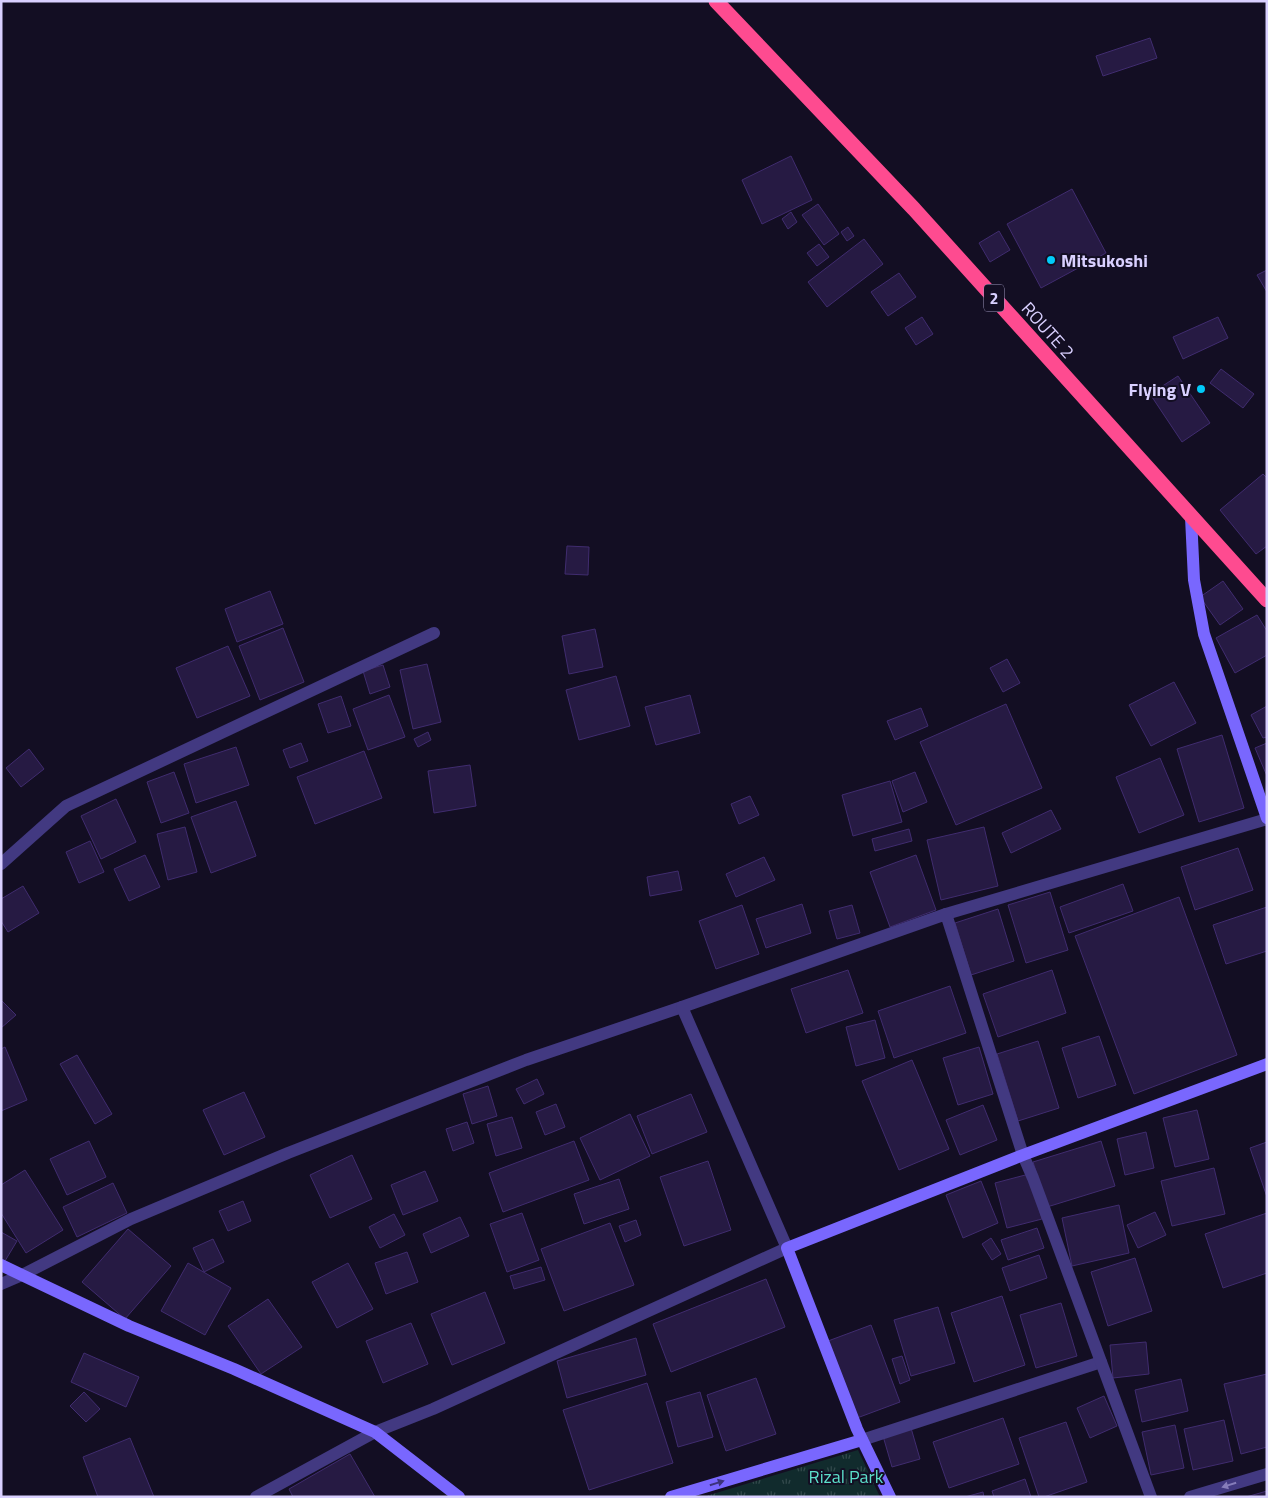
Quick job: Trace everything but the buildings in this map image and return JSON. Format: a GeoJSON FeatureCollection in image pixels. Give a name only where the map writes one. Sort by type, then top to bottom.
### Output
{"type":"FeatureCollection","features":[{"type":"Feature","properties":{"kind":"highway","name":"ROUTE 2"},"geometry":{"type":"LineString","coordinates":[[716,1],[914,210],[1267,600]]}},
{"type":"Feature","properties":{"kind":"street"},"geometry":{"type":"LineString","coordinates":[[1,1284],[22,1276],[131,1219],[288,1153],[526,1060],[946,914],[1267,819],[1204,634],[1194,580],[1191,517]]}},
{"type":"Feature","properties":{"kind":"street"},"geometry":{"type":"LineString","coordinates":[[1,864],[66,806],[434,633]]}},
{"type":"Feature","properties":{"kind":"street"},"geometry":{"type":"LineString","coordinates":[[946,914],[1023,1155],[1151,1497]]}},
{"type":"Feature","properties":{"kind":"street"},"geometry":{"type":"LineString","coordinates":[[682,1007],[787,1248],[862,1440],[890,1497]]}},
{"type":"Feature","properties":{"kind":"street"},"geometry":{"type":"LineString","coordinates":[[256,1497],[375,1432],[433,1408],[787,1248],[1023,1155],[1267,1064]]}},
{"type":"Feature","properties":{"kind":"street"},"geometry":{"type":"LineString","coordinates":[[1,1265],[129,1326],[234,1369],[375,1432],[458,1497]]}},
{"type":"Feature","properties":{"kind":"street"},"geometry":{"type":"LineString","coordinates":[[671,1497],[862,1440],[1101,1362]]}},
{"type":"Feature","properties":{"kind":"street"},"geometry":{"type":"LineString","coordinates":[[1190,1497],[1267,1474]]}},
{"type":"Feature","properties":{"kind":"green space","name":"Rizal Park"},"geometry":{"type":"Polygon","coordinates":[[[858,1450],[880,1497],[703,1497],[858,1450]]]}},
{"type":"Feature","properties":{"kind":"place","name":"Mitsukoshi"},"geometry":{"type":"Point","coordinates":[1051,260]}},
{"type":"Feature","properties":{"kind":"place","name":"Flying V"},"geometry":{"type":"Point","coordinates":[1201,389]}}]}
